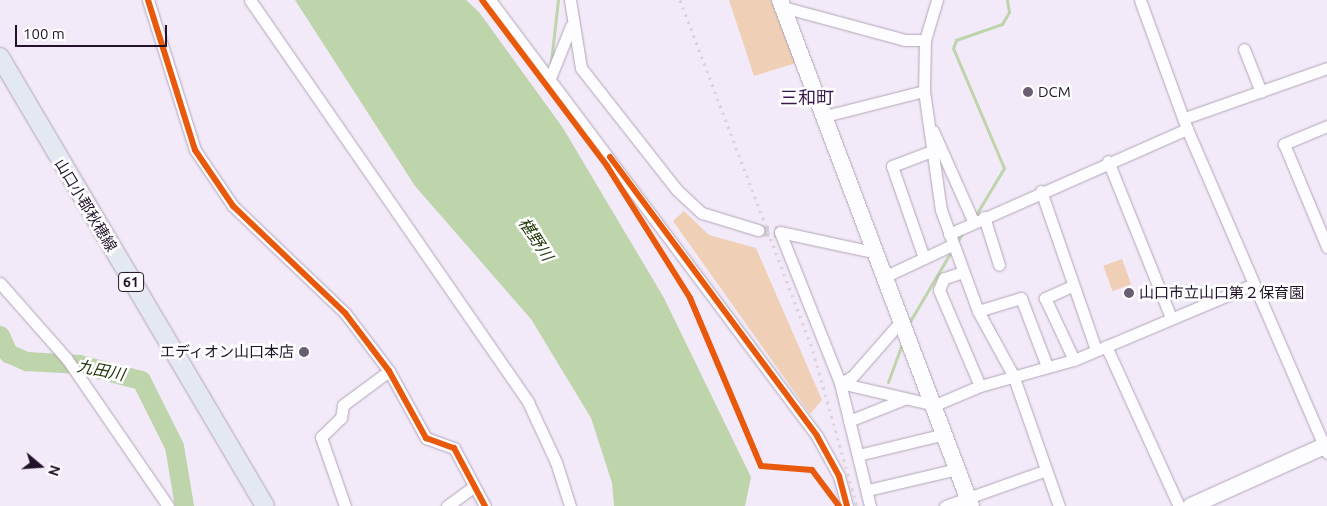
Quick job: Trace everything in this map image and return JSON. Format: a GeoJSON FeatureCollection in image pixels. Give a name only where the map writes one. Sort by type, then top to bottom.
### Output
{"type":"FeatureCollection","features":[{"type":"Feature","properties":{"kind":"main road","name":"山口小郡秋穂線"},"geometry":{"type":"LineString","coordinates":[[0,57],[265,506]]}},
{"type":"Feature","properties":{"kind":"street"},"geometry":{"type":"LineString","coordinates":[[148,0],[195,150],[233,206],[345,313],[390,371],[426,438],[454,448],[484,506]]}},
{"type":"Feature","properties":{"kind":"street"},"geometry":{"type":"LineString","coordinates":[[250,0],[528,402],[556,462],[570,506]]}},
{"type":"Feature","properties":{"kind":"street"},"geometry":{"type":"LineString","coordinates":[[490,0],[817,436],[839,476],[847,506]]}},
{"type":"Feature","properties":{"kind":"street"},"geometry":{"type":"LineString","coordinates":[[570,0],[571,25],[581,68],[690,205],[716,220],[758,230]]}},
{"type":"Feature","properties":{"kind":"street"},"geometry":{"type":"LineString","coordinates":[[936,0],[925,40],[924,90],[932,151],[951,239],[978,311],[1014,375],[1044,471],[1059,506]]}},
{"type":"Feature","properties":{"kind":"street"},"geometry":{"type":"LineString","coordinates":[[1140,0],[1186,123],[1326,448],[1192,506]]}},
{"type":"Feature","properties":{"kind":"street"},"geometry":{"type":"LineString","coordinates":[[781,4],[904,40],[925,40]]}},
{"type":"Feature","properties":{"kind":"street"},"geometry":{"type":"LineString","coordinates":[[781,4],[826,116],[970,503]]}},
{"type":"Feature","properties":{"kind":"street"},"geometry":{"type":"LineString","coordinates":[[550,78],[571,25]]}},
{"type":"Feature","properties":{"kind":"street"},"geometry":{"type":"LineString","coordinates":[[1244,50],[1261,92]]}},
{"type":"Feature","properties":{"kind":"street"},"geometry":{"type":"LineString","coordinates":[[886,276],[924,258],[978,219],[1041,192],[1186,123],[1261,92],[1327,68]]}},
{"type":"Feature","properties":{"kind":"street"},"geometry":{"type":"LineString","coordinates":[[826,116],[924,90]]}},
{"type":"Feature","properties":{"kind":"street"},"geometry":{"type":"LineString","coordinates":[[927,115],[999,265]]}},
{"type":"Feature","properties":{"kind":"street"},"geometry":{"type":"LineString","coordinates":[[1327,126],[1284,144],[1327,247]]}},
{"type":"Feature","properties":{"kind":"street"},"geometry":{"type":"LineString","coordinates":[[924,258],[892,166],[932,151]]}},
{"type":"Feature","properties":{"kind":"street"},"geometry":{"type":"LineString","coordinates":[[1108,161],[1171,318]]}},
{"type":"Feature","properties":{"kind":"street"},"geometry":{"type":"LineString","coordinates":[[1041,192],[1072,286],[1179,506]]}},
{"type":"Feature","properties":{"kind":"street"},"geometry":{"type":"LineString","coordinates":[[870,506],[868,490],[840,383],[780,232],[877,253]]}},
{"type":"Feature","properties":{"kind":"street"},"geometry":{"type":"LineString","coordinates":[[963,272],[944,278],[939,290],[980,386]]}},
{"type":"Feature","properties":{"kind":"street"},"geometry":{"type":"LineString","coordinates":[[0,283],[75,369],[168,506]]}},
{"type":"Feature","properties":{"kind":"street"},"geometry":{"type":"LineString","coordinates":[[840,383],[935,406],[980,386],[1014,375],[1074,360],[1254,284]]}},
{"type":"Feature","properties":{"kind":"street"},"geometry":{"type":"LineString","coordinates":[[1072,286],[1045,298],[1074,360]]}},
{"type":"Feature","properties":{"kind":"street"},"geometry":{"type":"LineString","coordinates":[[978,311],[1022,298],[1047,366]]}},
{"type":"Feature","properties":{"kind":"street"},"geometry":{"type":"LineString","coordinates":[[840,383],[852,377],[902,320]]}},
{"type":"Feature","properties":{"kind":"street"},"geometry":{"type":"LineString","coordinates":[[346,506],[321,437],[341,418],[343,405],[390,371]]}},
{"type":"Feature","properties":{"kind":"street"},"geometry":{"type":"LineString","coordinates":[[849,420],[904,399]]}},
{"type":"Feature","properties":{"kind":"street"},"geometry":{"type":"LineString","coordinates":[[858,456],[945,434]]}},
{"type":"Feature","properties":{"kind":"street"},"geometry":{"type":"LineString","coordinates":[[868,490],[957,468]]}},
{"type":"Feature","properties":{"kind":"street"},"geometry":{"type":"LineString","coordinates":[[945,506],[970,503],[1044,471]]}},
{"type":"Feature","properties":{"kind":"street"},"geometry":{"type":"LineString","coordinates":[[447,506],[474,487]]}},
{"type":"Feature","properties":{"kind":"shaded area"},"geometry":{"type":"Polygon","coordinates":[[[729,0],[771,0],[796,63],[754,76],[729,0]]]}},
{"type":"Feature","properties":{"kind":"shaded area"},"geometry":{"type":"Polygon","coordinates":[[[684,211],[709,235],[756,248],[822,400],[810,414],[673,221],[684,211]]]}},
{"type":"Feature","properties":{"kind":"shaded area"},"geometry":{"type":"Polygon","coordinates":[[[1122,259],[1131,284],[1112,291],[1103,266],[1122,259]]]}},
{"type":"Feature","properties":{"kind":"water","name":"椹野川"},"geometry":{"type":"Polygon","coordinates":[[[295,0],[466,0],[479,12],[563,128],[664,298],[751,477],[745,506],[614,506],[612,483],[591,418],[531,319],[415,186],[295,0]]]}},
{"type":"Feature","properties":{"kind":"waterway"},"geometry":{"type":"LineString","coordinates":[[551,62],[558,0]]}},
{"type":"Feature","properties":{"kind":"waterway"},"geometry":{"type":"LineString","coordinates":[[974,218],[1004,168],[953,48],[956,40],[1002,24],[1009,12],[1007,0]]}},
{"type":"Feature","properties":{"kind":"waterway"},"geometry":{"type":"LineString","coordinates":[[957,242],[964,231]]}},
{"type":"Feature","properties":{"kind":"waterway"},"geometry":{"type":"LineString","coordinates":[[909,323],[952,250]]}},
{"type":"Feature","properties":{"kind":"waterway","name":"九田川"},"geometry":{"type":"LineString","coordinates":[[0,335],[8,353],[26,361],[79,364],[141,380],[174,446],[184,506]]}},
{"type":"Feature","properties":{"kind":"waterway"},"geometry":{"type":"LineString","coordinates":[[888,382],[903,341]]}},
{"type":"Feature","properties":{"kind":"tunnel"},"geometry":{"type":"LineString","coordinates":[[758,230],[780,232]]}},
{"type":"Feature","properties":{"kind":"railway"},"geometry":{"type":"LineString","coordinates":[[680,0],[813,351],[857,506]]}},
{"type":"Feature","properties":{"kind":"cycle path"},"geometry":{"type":"LineString","coordinates":[[148,0],[195,150],[233,206],[345,313],[389,371],[426,438],[454,448],[485,506]]}},
{"type":"Feature","properties":{"kind":"cycle path"},"geometry":{"type":"LineString","coordinates":[[482,0],[607,166],[690,298],[761,466],[812,470],[839,506]]}},
{"type":"Feature","properties":{"kind":"cycle path"},"geometry":{"type":"LineString","coordinates":[[610,157],[817,436],[839,476],[847,506]]}},
{"type":"Feature","properties":{"kind":"place","name":"DCM"},"geometry":{"type":"Point","coordinates":[1028,92]}},
{"type":"Feature","properties":{"kind":"place","name":"山口市立山口第２保育園"},"geometry":{"type":"Point","coordinates":[1129,293]}},
{"type":"Feature","properties":{"kind":"place","name":"エディオン山口本店"},"geometry":{"type":"Point","coordinates":[304,352]}},
{"type":"Feature","properties":{"kind":"district","name":"三和町"},"geometry":{"type":"Point","coordinates":[807,97]}}]}
